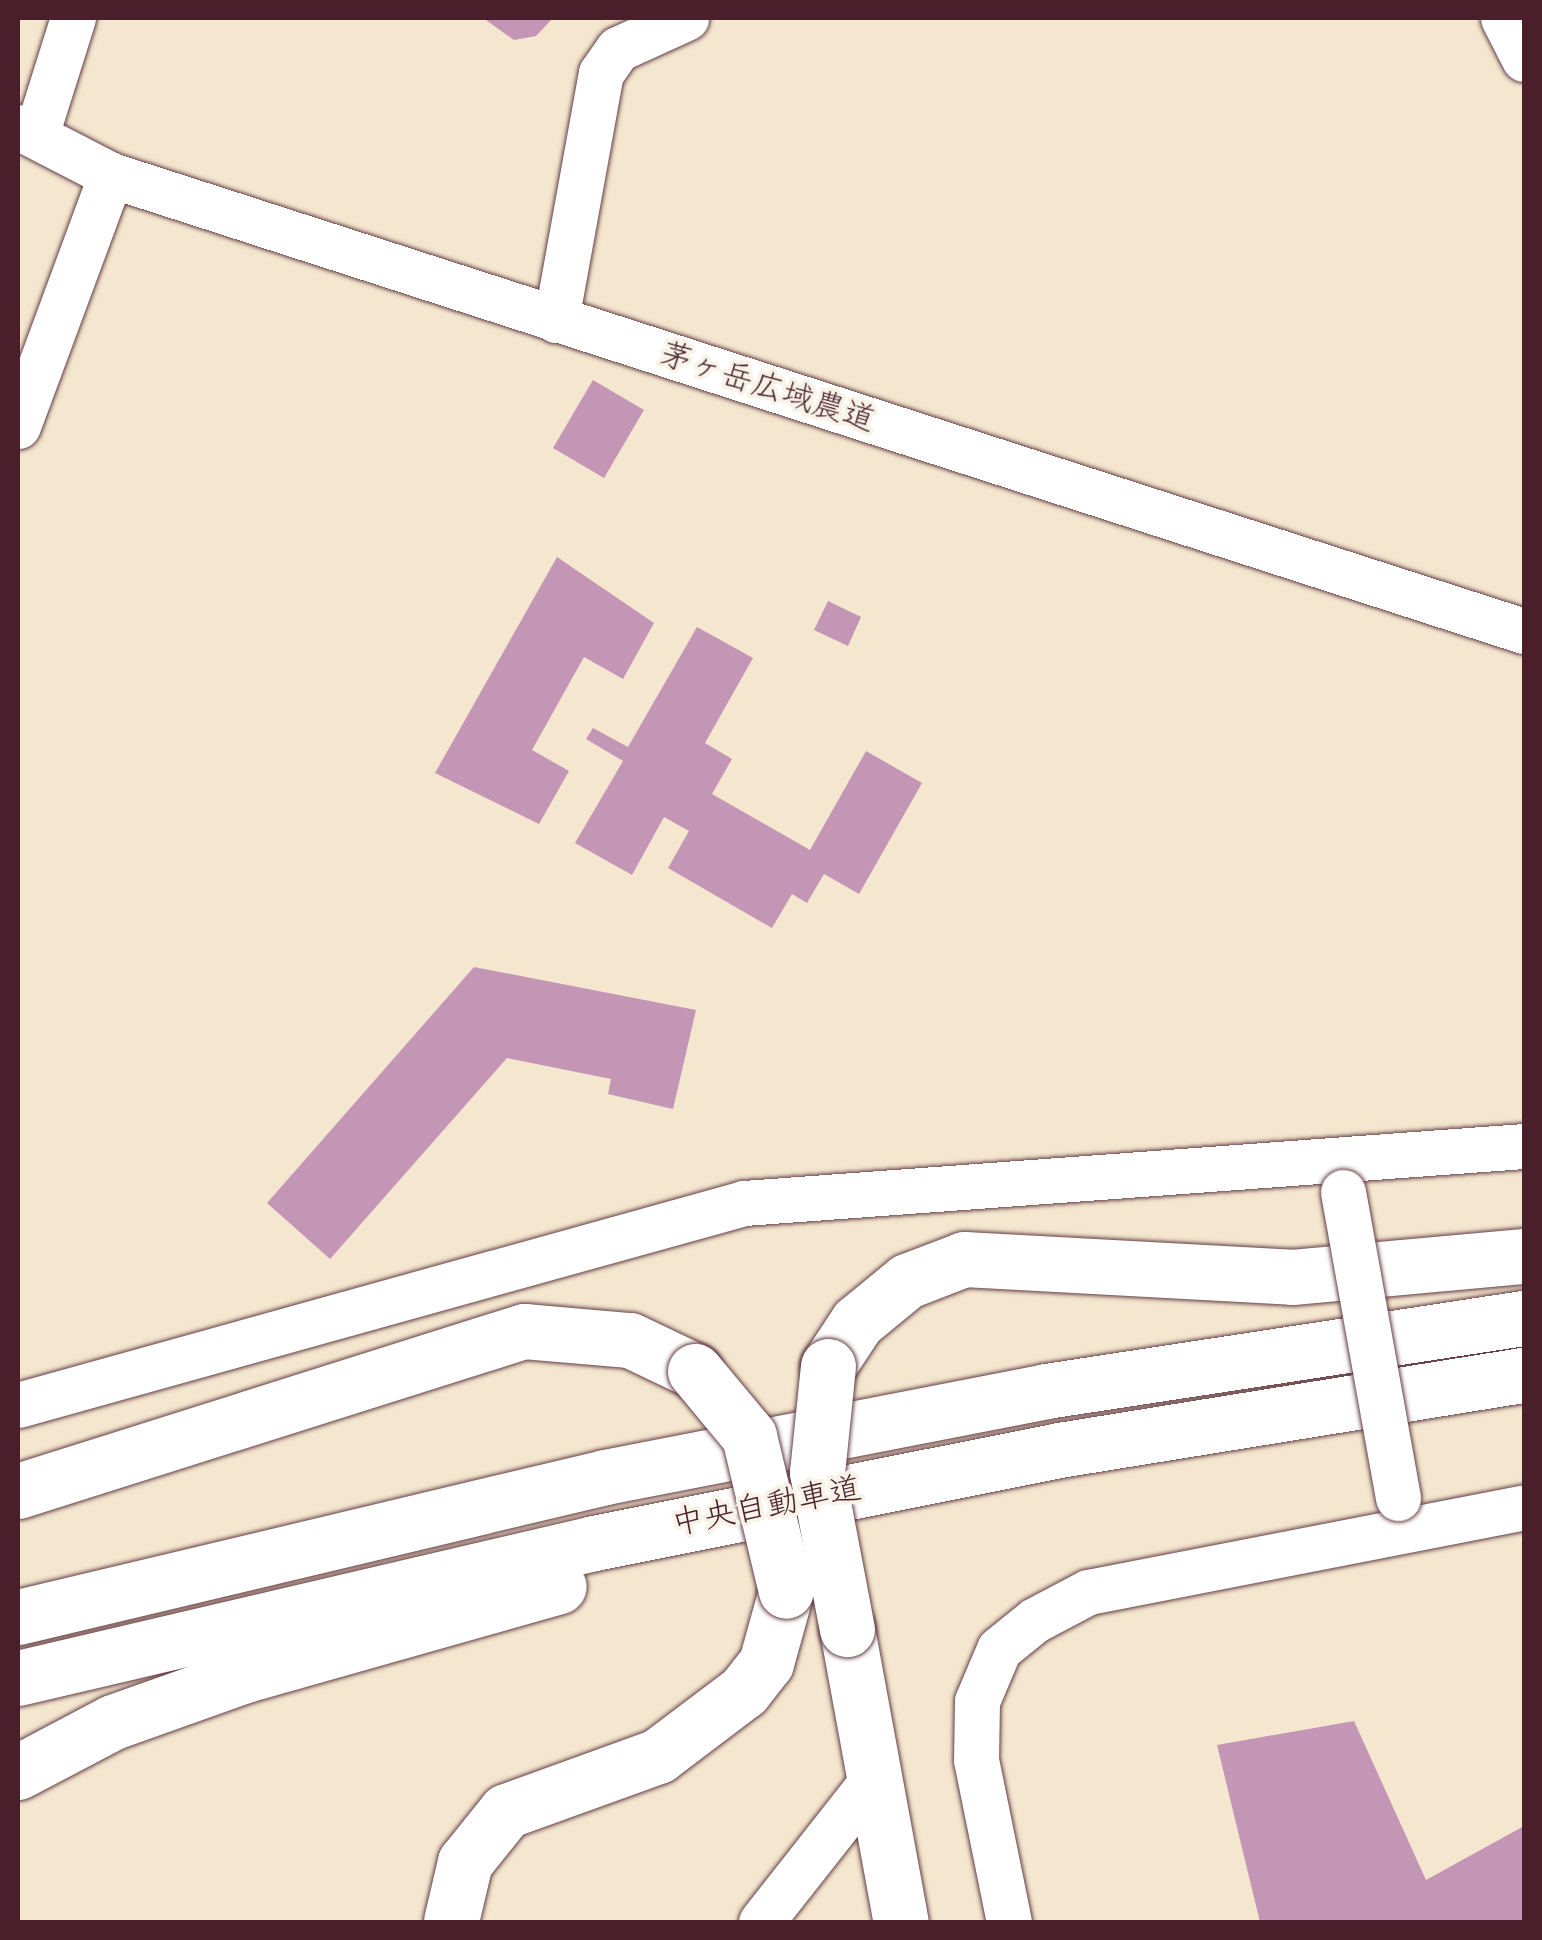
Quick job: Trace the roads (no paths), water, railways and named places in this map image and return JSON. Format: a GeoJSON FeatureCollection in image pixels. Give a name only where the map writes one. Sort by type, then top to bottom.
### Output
{"type":"FeatureCollection","features":[{"type":"Feature","properties":{"kind":"highway"},"geometry":{"type":"LineString","coordinates":[[901,1922],[818,1472],[828,1366],[857,1322],[907,1281],[964,1259],[1292,1277],[1524,1256]]}},
{"type":"Feature","properties":{"kind":"highway","name":"中央自動車道"},"geometry":{"type":"LineString","coordinates":[[18,1618],[605,1476],[1046,1391],[1524,1318]]}},
{"type":"Feature","properties":{"kind":"highway"},"geometry":{"type":"LineString","coordinates":[[18,1490],[524,1331],[630,1340],[696,1371],[748,1436],[786,1591],[766,1663],[744,1692],[658,1756],[506,1811],[464,1862],[451,1922]]}},
{"type":"Feature","properties":{"kind":"highway","name":"中央自動車道"},"geometry":{"type":"LineString","coordinates":[[18,1678],[574,1547],[1059,1450],[1524,1375]]}},
{"type":"Feature","properties":{"kind":"highway"},"geometry":{"type":"LineString","coordinates":[[18,1772],[113,1722],[246,1675],[1059,1450]]}},
{"type":"Feature","properties":{"kind":"street"},"geometry":{"type":"LineString","coordinates":[[27,130],[73,18]]}},
{"type":"Feature","properties":{"kind":"street"},"geometry":{"type":"LineString","coordinates":[[556,320],[600,73],[618,50],[686,18]]}},
{"type":"Feature","properties":{"kind":"street"},"geometry":{"type":"LineString","coordinates":[[1502,18],[1524,59]]}},
{"type":"Feature","properties":{"kind":"street","name":"茅ヶ岳広域農道"},"geometry":{"type":"LineString","coordinates":[[27,130],[111,175],[1524,631]]}},
{"type":"Feature","properties":{"kind":"street"},"geometry":{"type":"LineString","coordinates":[[18,426],[111,175]]}},
{"type":"Feature","properties":{"kind":"street"},"geometry":{"type":"LineString","coordinates":[[18,1405],[744,1203],[1344,1175],[1524,1146]]}},
{"type":"Feature","properties":{"kind":"street"},"geometry":{"type":"LineString","coordinates":[[1344,1175],[1400,1515]]}},
{"type":"Feature","properties":{"kind":"street"},"geometry":{"type":"LineString","coordinates":[[1009,1922],[976,1760],[976,1701],[1000,1650],[1088,1592],[1400,1515],[1524,1508]]}},
{"type":"Feature","properties":{"kind":"street"},"geometry":{"type":"LineString","coordinates":[[761,1922],[874,1777]]}}]}
